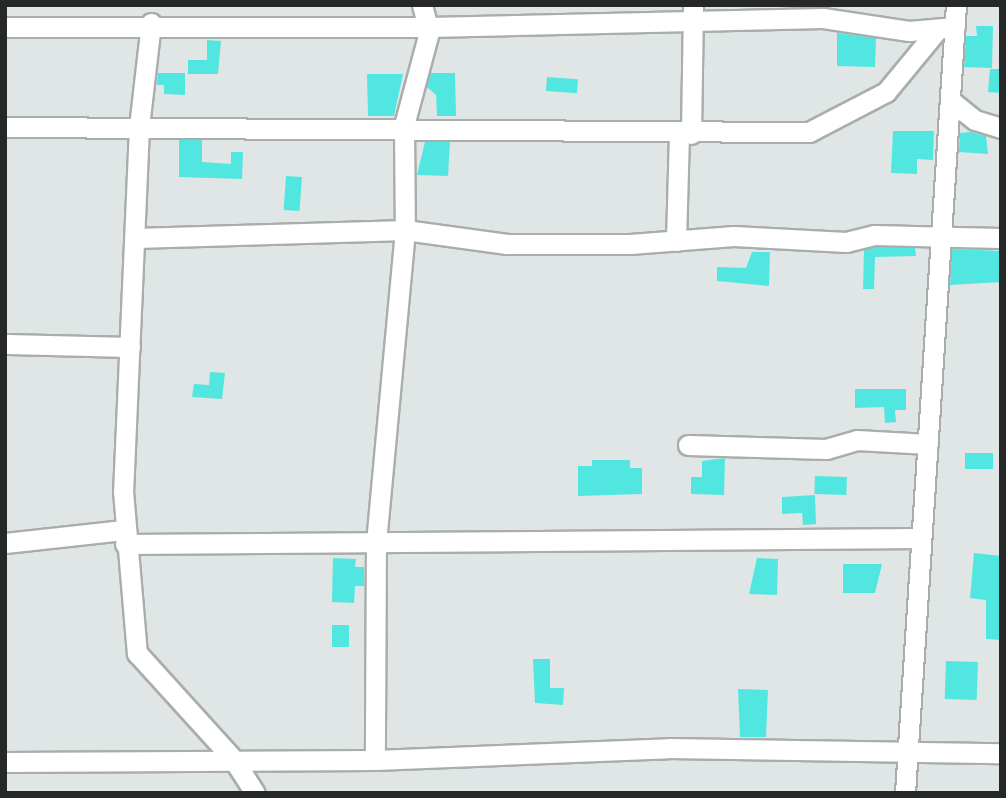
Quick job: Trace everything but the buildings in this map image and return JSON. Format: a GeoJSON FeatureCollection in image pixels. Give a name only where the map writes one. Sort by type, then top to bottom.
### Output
{"type":"FeatureCollection","features":[{"type":"Feature","properties":{"kind":"street"},"geometry":{"type":"LineString","coordinates":[[375,761],[376,542],[405,230],[404,125],[428,27],[422,5]]}},
{"type":"Feature","properties":{"kind":"street"},"geometry":{"type":"LineString","coordinates":[[5,127],[404,125],[685,134],[783,134],[828,126],[900,80],[947,28],[956,5]]}},
{"type":"Feature","properties":{"kind":"street"},"geometry":{"type":"LineString","coordinates":[[676,241],[692,14]]}},
{"type":"Feature","properties":{"kind":"street"},"geometry":{"type":"LineString","coordinates":[[5,27],[151,23],[428,27],[692,14],[823,18],[888,30],[947,28]]}},
{"type":"Feature","properties":{"kind":"street"},"geometry":{"type":"LineString","coordinates":[[151,23],[139,127],[124,537],[141,662],[233,759],[255,793]]}},
{"type":"Feature","properties":{"kind":"street"},"geometry":{"type":"LineString","coordinates":[[905,793],[950,100],[947,28]]}},
{"type":"Feature","properties":{"kind":"street"},"geometry":{"type":"LineString","coordinates":[[950,100],[975,120],[1001,128]]}},
{"type":"Feature","properties":{"kind":"street"},"geometry":{"type":"LineString","coordinates":[[135,238],[405,230],[507,244],[1001,238]]}},
{"type":"Feature","properties":{"kind":"street"},"geometry":{"type":"LineString","coordinates":[[5,344],[130,347]]}},
{"type":"Feature","properties":{"kind":"street"},"geometry":{"type":"LineString","coordinates":[[688,445],[826,449],[857,440],[928,444]]}},
{"type":"Feature","properties":{"kind":"street"},"geometry":{"type":"LineString","coordinates":[[5,542],[124,537],[376,542],[921,538]]}},
{"type":"Feature","properties":{"kind":"street"},"geometry":{"type":"LineString","coordinates":[[5,762],[233,759],[375,761],[669,748],[1001,753]]}}]}
